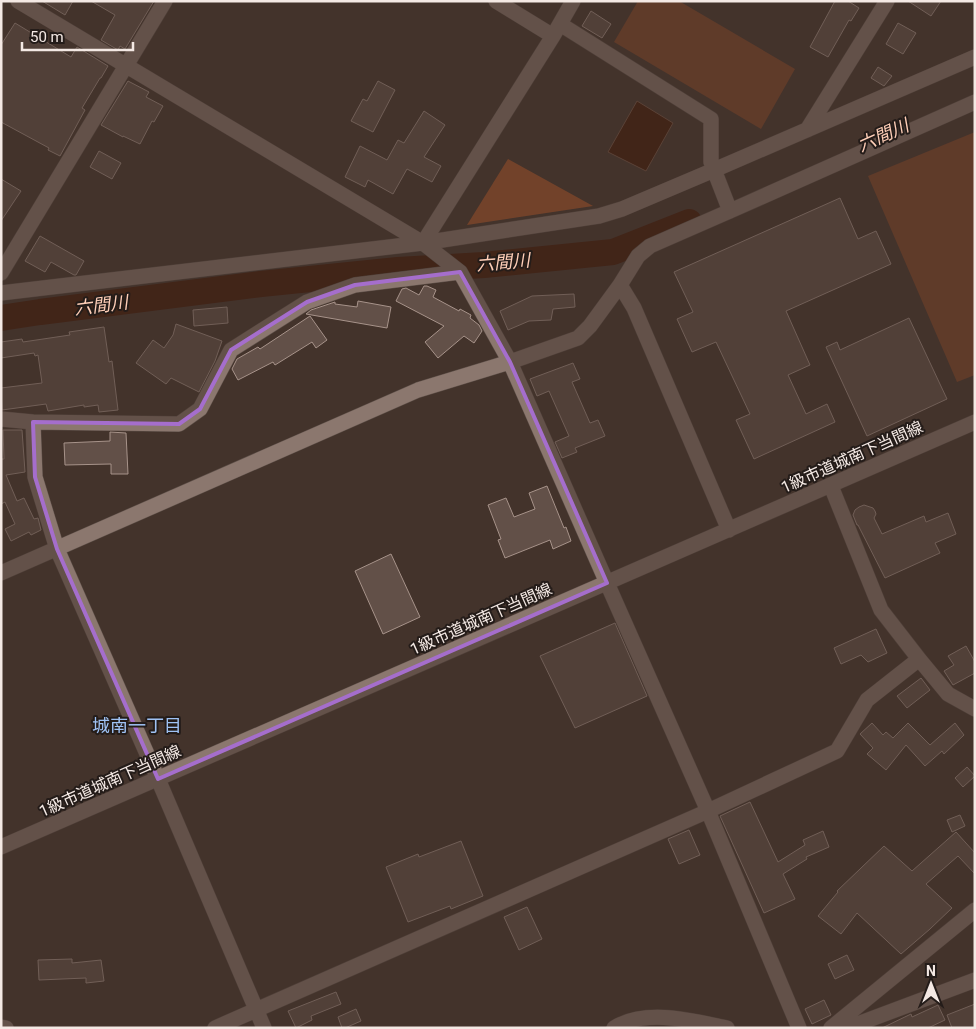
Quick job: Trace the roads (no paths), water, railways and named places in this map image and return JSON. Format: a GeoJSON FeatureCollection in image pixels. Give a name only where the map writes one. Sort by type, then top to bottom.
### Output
{"type":"FeatureCollection","features":[{"type":"Feature","properties":{"kind":"street"},"geometry":{"type":"LineString","coordinates":[[18,1],[423,243],[460,272],[510,362],[708,811],[799,1028]]}},
{"type":"Feature","properties":{"kind":"street"},"geometry":{"type":"LineString","coordinates":[[3,267],[165,1]]}},
{"type":"Feature","properties":{"kind":"street"},"geometry":{"type":"LineString","coordinates":[[496,1],[557,30],[711,119],[711,162],[730,212]]}},
{"type":"Feature","properties":{"kind":"street"},"geometry":{"type":"LineString","coordinates":[[423,243],[557,30],[573,1]]}},
{"type":"Feature","properties":{"kind":"street"},"geometry":{"type":"LineString","coordinates":[[808,130],[887,1]]}},
{"type":"Feature","properties":{"kind":"street"},"geometry":{"type":"LineString","coordinates":[[1,293],[423,243],[599,216],[622,210],[975,57]]}},
{"type":"Feature","properties":{"kind":"street"},"geometry":{"type":"LineString","coordinates":[[1,573],[418,390],[510,362],[578,338],[590,326],[620,285],[638,256],[650,246],[975,102]]}},
{"type":"Feature","properties":{"kind":"street"},"geometry":{"type":"LineString","coordinates":[[1,419],[33,422],[179,424],[200,409],[230,350],[307,302],[355,285],[460,272]]}},
{"type":"Feature","properties":{"kind":"street"},"geometry":{"type":"LineString","coordinates":[[620,285],[634,308],[729,530]]}},
{"type":"Feature","properties":{"kind":"street"},"geometry":{"type":"LineString","coordinates":[[33,422],[35,477],[58,549],[264,1028]]}},
{"type":"Feature","properties":{"kind":"street","name":"1級市道城南下当間線"},"geometry":{"type":"LineString","coordinates":[[1,847],[975,422]]}},
{"type":"Feature","properties":{"kind":"street"},"geometry":{"type":"LineString","coordinates":[[831,486],[881,610],[948,694],[975,709]]}},
{"type":"Feature","properties":{"kind":"street"},"geometry":{"type":"LineString","coordinates":[[215,1028],[708,811],[837,751],[868,700],[919,659]]}},
{"type":"Feature","properties":{"kind":"street"},"geometry":{"type":"LineString","coordinates":[[831,1028],[975,910]]}},
{"type":"Feature","properties":{"kind":"street"},"geometry":{"type":"LineString","coordinates":[[847,1028],[975,980]]}},
{"type":"Feature","properties":{"kind":"street"},"geometry":{"type":"LineString","coordinates":[[614,1028],[620,1024],[641,1019],[668,1017],[727,1028]]}},
{"type":"Feature","properties":{"kind":"street"},"geometry":{"type":"LineString","coordinates":[[1,1027],[6,1028]]}},
{"type":"Feature","properties":{"kind":"waterway","name":"六間川"},"geometry":{"type":"LineString","coordinates":[[1,318],[261,284],[398,270],[484,265],[613,252],[689,222]]}},
{"type":"Feature","properties":{"kind":"district","name":"城南一丁目"},"geometry":{"type":"Point","coordinates":[137,725]}}]}
